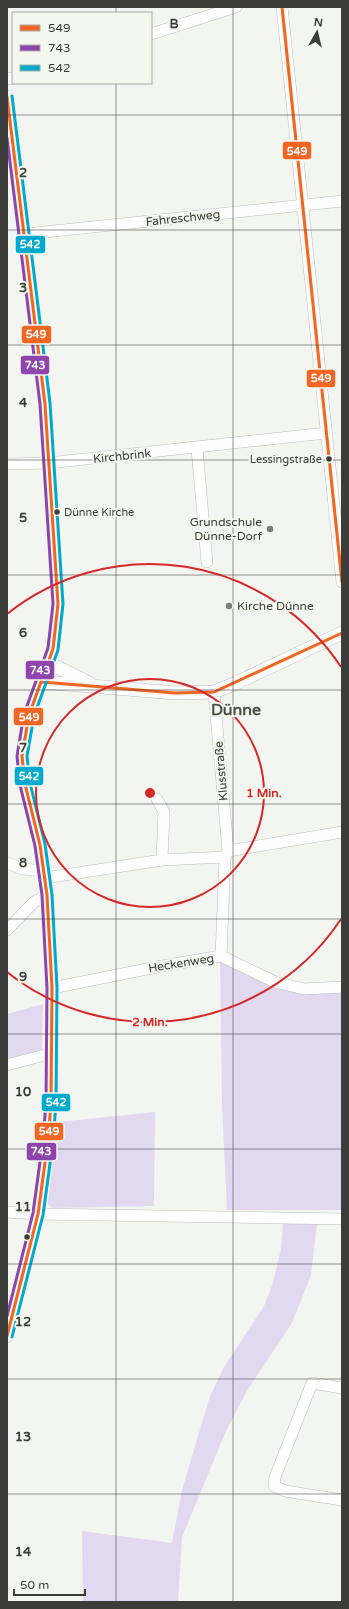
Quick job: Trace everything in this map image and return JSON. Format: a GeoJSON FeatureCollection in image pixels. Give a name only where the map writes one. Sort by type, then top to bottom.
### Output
{"type":"FeatureCollection","features":[{"type":"Feature","properties":{"kind":"street"},"geometry":{"type":"LineString","coordinates":[[152,34],[236,7]]}},
{"type":"Feature","properties":{"kind":"street"},"geometry":{"type":"LineString","coordinates":[[282,7],[304,204],[342,582]]}},
{"type":"Feature","properties":{"kind":"street"},"geometry":{"type":"LineString","coordinates":[[7,97],[12,169],[25,234],[45,404],[58,604],[56,629],[50,663],[29,715],[22,756],[25,784],[45,875],[47,895],[52,988],[52,1053],[48,1134],[38,1214],[7,1336]]}},
{"type":"Feature","properties":{"kind":"street","name":"Fahreschweg"},"geometry":{"type":"LineString","coordinates":[[25,234],[342,201]]}},
{"type":"Feature","properties":{"kind":"street","name":"Kirchbrink"},"geometry":{"type":"LineString","coordinates":[[7,464],[48,463],[326,433]]}},
{"type":"Feature","properties":{"kind":"street"},"geometry":{"type":"LineString","coordinates":[[197,448],[207,562]]}},
{"type":"Feature","properties":{"kind":"street"},"geometry":{"type":"LineString","coordinates":[[42,682],[175,693],[214,692],[342,633]]}},
{"type":"Feature","properties":{"kind":"street"},"geometry":{"type":"LineString","coordinates":[[50,663],[94,686]]}},
{"type":"Feature","properties":{"kind":"street","name":"Klusstraße"},"geometry":{"type":"LineString","coordinates":[[214,692],[226,854]]}},
{"type":"Feature","properties":{"kind":"street"},"geometry":{"type":"LineString","coordinates":[[157,799],[164,812],[162,860]]}},
{"type":"Feature","properties":{"kind":"street"},"geometry":{"type":"LineString","coordinates":[[7,864],[45,875],[162,860],[226,854],[342,832]]}},
{"type":"Feature","properties":{"kind":"street","name":"Heckenweg"},"geometry":{"type":"LineString","coordinates":[[52,988],[221,956],[226,854]]}},
{"type":"Feature","properties":{"kind":"street"},"geometry":{"type":"LineString","coordinates":[[7,930],[34,902],[47,895]]}},
{"type":"Feature","properties":{"kind":"street"},"geometry":{"type":"LineString","coordinates":[[221,956],[275,982],[304,989],[342,987]]}},
{"type":"Feature","properties":{"kind":"street"},"geometry":{"type":"LineString","coordinates":[[7,1066],[52,1053]]}},
{"type":"Feature","properties":{"kind":"street"},"geometry":{"type":"LineString","coordinates":[[7,1212],[38,1214],[342,1219]]}},
{"type":"Feature","properties":{"kind":"street"},"geometry":{"type":"LineString","coordinates":[[342,1388],[312,1383],[276,1477],[274,1486],[285,1491],[342,1500]]}},
{"type":"Feature","properties":{"kind":"shaded area"},"geometry":{"type":"Polygon","coordinates":[[[220,960],[275,984],[342,990],[342,1210],[227,1210],[222,1104],[220,960]]]}},
{"type":"Feature","properties":{"kind":"shaded area"},"geometry":{"type":"Polygon","coordinates":[[[43,1004],[42,1049],[7,1060],[7,1014],[43,1004]]]}},
{"type":"Feature","properties":{"kind":"shaded area"},"geometry":{"type":"Polygon","coordinates":[[[155,1112],[154,1206],[53,1208],[47,1204],[58,1122],[155,1112]]]}},
{"type":"Feature","properties":{"kind":"shaded area"},"geometry":{"type":"Polygon","coordinates":[[[283,1223],[317,1224],[311,1275],[292,1323],[248,1389],[226,1431],[182,1537],[178,1602],[83,1602],[82,1531],[172,1543],[182,1490],[210,1396],[224,1367],[264,1306],[273,1283],[281,1249],[283,1223]]]}},
{"type":"Feature","properties":{"kind":"transit line","name":"549"},"geometry":{"type":"LineString","coordinates":[[282,7],[342,582]]}},
{"type":"Feature","properties":{"kind":"transit line","name":"542"},"geometry":{"type":"LineString","coordinates":[[12,96],[50,403],[63,604],[58,650],[34,716],[27,756],[30,783],[45,844],[52,895],[57,988],[56,1103],[53,1142],[43,1215],[12,1337]]}},
{"type":"Feature","properties":{"kind":"transit line","name":"549"},"geometry":{"type":"LineString","coordinates":[[7,97],[45,404],[58,604],[53,649],[29,715],[22,756],[25,784],[40,845],[47,895],[52,988],[51,1103],[48,1141],[38,1214],[7,1336]]}},
{"type":"Feature","properties":{"kind":"transit line","name":"743"},"geometry":{"type":"LineString","coordinates":[[7,138],[40,404],[53,604],[48,648],[24,714],[17,756],[20,785],[35,846],[42,895],[47,988],[46,1103],[43,1140],[33,1213],[7,1316]]}},
{"type":"Feature","properties":{"kind":"transit line","name":"549"},"geometry":{"type":"LineString","coordinates":[[42,682],[175,693],[214,692],[342,633]]}},
{"type":"Feature","properties":{"kind":"place","name":"Lessingstraße"},"geometry":{"type":"Point","coordinates":[329,459]}},
{"type":"Feature","properties":{"kind":"place","name":"Dünne Kirche"},"geometry":{"type":"Point","coordinates":[57,512]}},
{"type":"Feature","properties":{"kind":"place","name":"Grundschule Dünne-Dorf"},"geometry":{"type":"Point","coordinates":[270,529]}},
{"type":"Feature","properties":{"kind":"place","name":"Kirche Dünne"},"geometry":{"type":"Point","coordinates":[229,606]}},
{"type":"Feature","properties":{"kind":"district","name":"Dünne"},"geometry":{"type":"Point","coordinates":[236,709]}}]}
